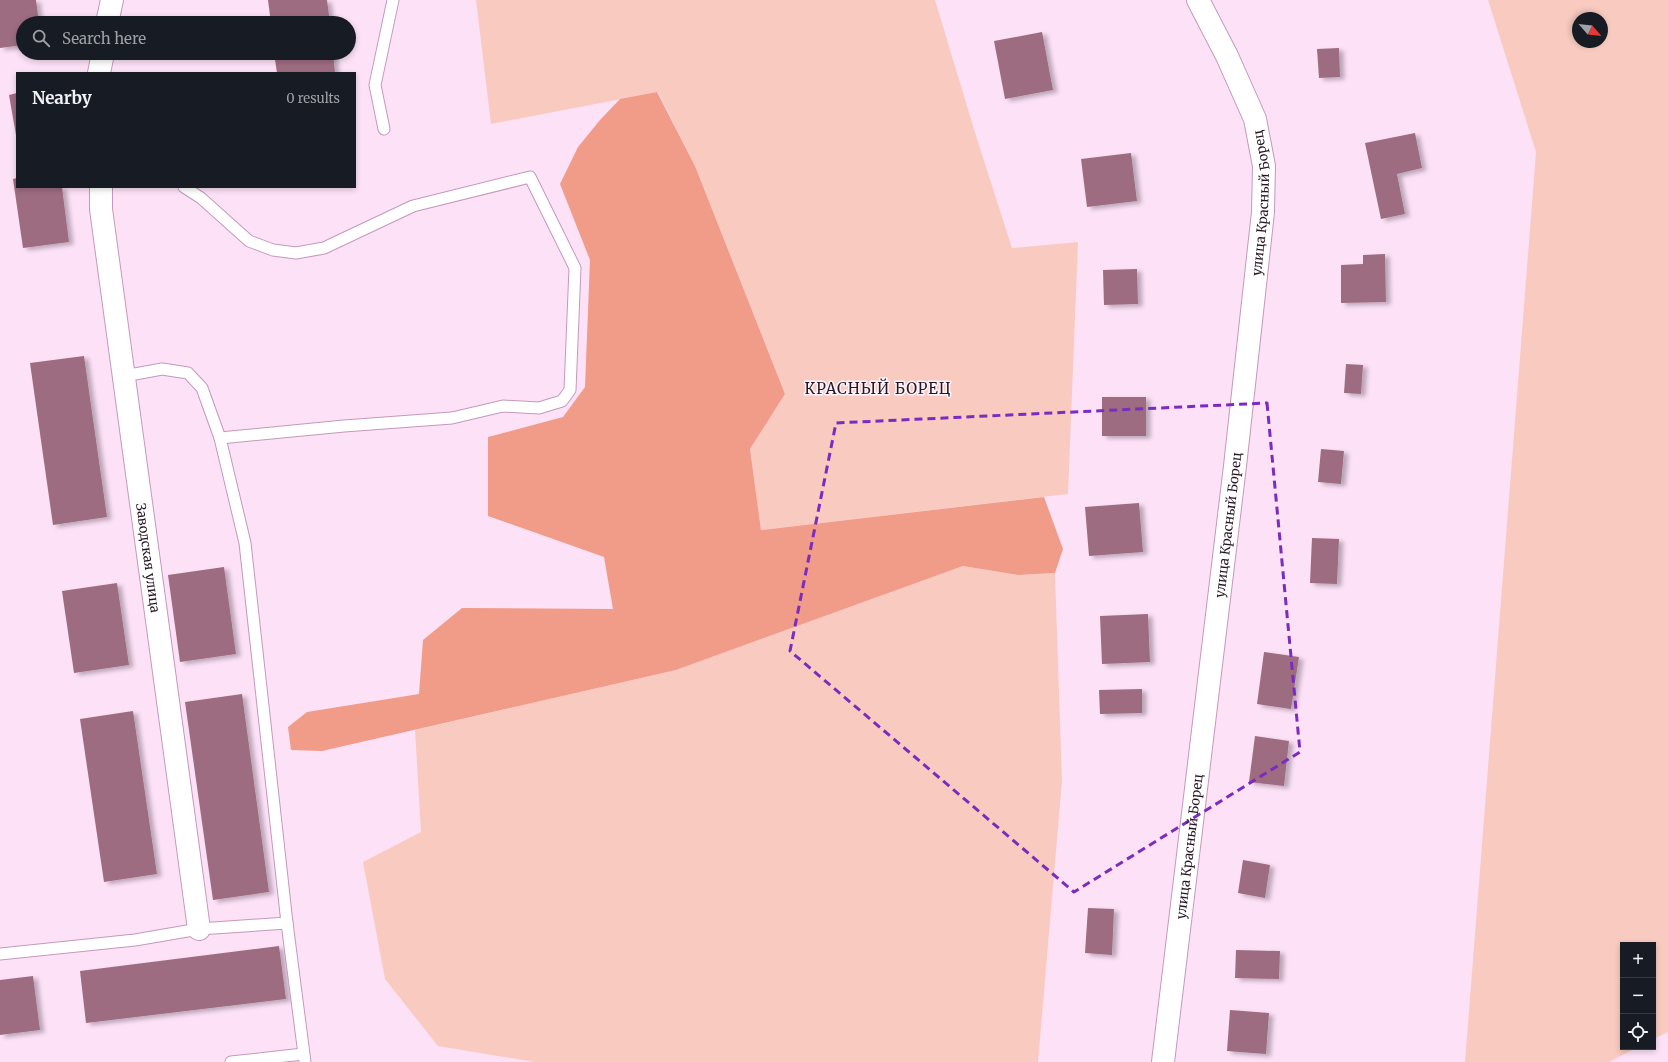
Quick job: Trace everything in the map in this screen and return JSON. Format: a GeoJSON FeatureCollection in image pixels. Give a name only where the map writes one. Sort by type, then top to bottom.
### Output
{"type":"FeatureCollection","features":[{"type":"Feature","properties":{"kind":"street"},"geometry":{"type":"LineString","coordinates":[[109,16],[112,0]]}},
{"type":"Feature","properties":{"kind":"street","name":"улица Красный Борец"},"geometry":{"type":"LineString","coordinates":[[1163,1062],[1234,474],[1263,212],[1264,166],[1254,119],[1227,56],[1198,0]]}},
{"type":"Feature","properties":{"kind":"street"},"geometry":{"type":"LineString","coordinates":[[100,72],[102,60]]}},
{"type":"Feature","properties":{"kind":"street","name":"Заводская улица"},"geometry":{"type":"LineString","coordinates":[[101,188],[101,209],[199,929]]}},
{"type":"Feature","properties":{"kind":"lane"},"geometry":{"type":"LineString","coordinates":[[384,129],[374,85],[392,0]]}},
{"type":"Feature","properties":{"kind":"lane"},"geometry":{"type":"LineString","coordinates":[[186,188],[201,198],[249,241],[273,250],[296,253],[324,248],[413,206],[530,177],[575,268],[570,390],[562,401],[539,408],[503,406],[452,418],[344,426],[220,438]]}},
{"type":"Feature","properties":{"kind":"lane"},"geometry":{"type":"LineString","coordinates":[[124,376],[162,369],[188,373],[202,388],[220,438],[245,543],[287,923],[304,1058],[231,1062]]}},
{"type":"Feature","properties":{"kind":"lane"},"geometry":{"type":"LineString","coordinates":[[0,954],[135,940],[199,929],[287,923]]}},
{"type":"Feature","properties":{"kind":"highlighted area"},"geometry":{"type":"Polygon","coordinates":[[[1267,403],[1300,752],[1074,892],[790,651],[836,423],[1267,403]]]}},
{"type":"Feature","properties":{"kind":"shaded area"},"geometry":{"type":"Polygon","coordinates":[[[476,0],[935,0],[1012,248],[1078,242],[1068,494],[761,530],[750,449],[785,394],[695,166],[658,92],[491,124],[476,0]]]}},
{"type":"Feature","properties":{"kind":"shaded area"},"geometry":{"type":"Polygon","coordinates":[[[1488,0],[1668,0],[1668,1032],[1656,1038],[1656,942],[1620,942],[1620,1050],[1632,1050],[1609,1062],[1465,1062],[1536,152],[1488,0]]]}},
{"type":"Feature","properties":{"kind":"shaded area"},"geometry":{"type":"Polygon","coordinates":[[[657,92],[695,166],[785,394],[750,449],[761,530],[1044,497],[1063,549],[1055,573],[1018,575],[963,566],[676,670],[322,751],[291,750],[288,727],[307,712],[419,694],[423,640],[462,608],[613,609],[604,557],[488,516],[488,437],[563,417],[585,387],[590,260],[560,184],[578,147],[600,120],[620,99],[657,92]]]}},
{"type":"Feature","properties":{"kind":"shaded area"},"geometry":{"type":"Polygon","coordinates":[[[963,566],[1018,575],[1055,573],[1062,781],[1038,1062],[535,1062],[438,1046],[385,979],[363,862],[421,832],[415,730],[676,670],[963,566]]]}},
{"type":"Feature","properties":{"kind":"building"},"geometry":{"type":"Polygon","coordinates":[[[0,0],[36,0],[38,16],[16,16],[16,46],[0,48],[0,0]]]}},
{"type":"Feature","properties":{"kind":"building"},"geometry":{"type":"Polygon","coordinates":[[[268,0],[327,0],[329,16],[270,16],[268,0]]]}},
{"type":"Feature","properties":{"kind":"building"},"geometry":{"type":"Polygon","coordinates":[[[1042,32],[1053,90],[1005,99],[994,41],[1042,32]]]}},
{"type":"Feature","properties":{"kind":"building"},"geometry":{"type":"Polygon","coordinates":[[[1339,48],[1340,77],[1319,78],[1317,49],[1339,48]]]}},
{"type":"Feature","properties":{"kind":"building"},"geometry":{"type":"Polygon","coordinates":[[[275,60],[334,60],[335,72],[277,72],[275,60]]]}},
{"type":"Feature","properties":{"kind":"building"},"geometry":{"type":"Polygon","coordinates":[[[16,93],[16,135],[9,95],[16,93]]]}},
{"type":"Feature","properties":{"kind":"building"},"geometry":{"type":"Polygon","coordinates":[[[1415,133],[1422,168],[1397,174],[1405,214],[1381,219],[1365,143],[1415,133]]]}},
{"type":"Feature","properties":{"kind":"building"},"geometry":{"type":"Polygon","coordinates":[[[1131,153],[1137,201],[1087,207],[1081,159],[1131,153]]]}},
{"type":"Feature","properties":{"kind":"building"},"geometry":{"type":"Polygon","coordinates":[[[16,178],[16,188],[62,188],[69,242],[23,248],[13,179],[16,178]]]}},
{"type":"Feature","properties":{"kind":"building"},"geometry":{"type":"Polygon","coordinates":[[[1385,254],[1386,302],[1341,303],[1341,265],[1363,264],[1363,255],[1385,254]]]}},
{"type":"Feature","properties":{"kind":"building"},"geometry":{"type":"Polygon","coordinates":[[[1137,269],[1138,304],[1104,305],[1103,270],[1137,269]]]}},
{"type":"Feature","properties":{"kind":"building"},"geometry":{"type":"Polygon","coordinates":[[[84,356],[107,517],[53,525],[30,363],[84,356]]]}},
{"type":"Feature","properties":{"kind":"building"},"geometry":{"type":"Polygon","coordinates":[[[1346,364],[1363,365],[1361,394],[1344,393],[1346,364]]]}},
{"type":"Feature","properties":{"kind":"building"},"geometry":{"type":"Polygon","coordinates":[[[1102,397],[1146,397],[1146,436],[1102,436],[1102,397]]]}},
{"type":"Feature","properties":{"kind":"building"},"geometry":{"type":"Polygon","coordinates":[[[1321,449],[1344,451],[1341,484],[1318,482],[1321,449]]]}},
{"type":"Feature","properties":{"kind":"building"},"geometry":{"type":"Polygon","coordinates":[[[1139,503],[1143,552],[1089,556],[1085,507],[1139,503]]]}},
{"type":"Feature","properties":{"kind":"building"},"geometry":{"type":"Polygon","coordinates":[[[1312,538],[1339,539],[1337,584],[1310,583],[1312,538]]]}},
{"type":"Feature","properties":{"kind":"building"},"geometry":{"type":"Polygon","coordinates":[[[224,567],[236,654],[180,662],[168,575],[224,567]]]}},
{"type":"Feature","properties":{"kind":"building"},"geometry":{"type":"Polygon","coordinates":[[[117,583],[129,665],[74,673],[62,591],[117,583]]]}},
{"type":"Feature","properties":{"kind":"building"},"geometry":{"type":"Polygon","coordinates":[[[1148,614],[1150,662],[1102,664],[1100,616],[1148,614]]]}},
{"type":"Feature","properties":{"kind":"building"},"geometry":{"type":"Polygon","coordinates":[[[1264,652],[1299,657],[1291,709],[1257,704],[1264,652]]]}},
{"type":"Feature","properties":{"kind":"building"},"geometry":{"type":"Polygon","coordinates":[[[1142,689],[1142,713],[1100,714],[1099,690],[1142,689]]]}},
{"type":"Feature","properties":{"kind":"building"},"geometry":{"type":"Polygon","coordinates":[[[242,694],[269,892],[213,900],[185,702],[242,694]]]}},
{"type":"Feature","properties":{"kind":"building"},"geometry":{"type":"Polygon","coordinates":[[[133,711],[157,874],[104,882],[80,719],[133,711]]]}},
{"type":"Feature","properties":{"kind":"building"},"geometry":{"type":"Polygon","coordinates":[[[1255,736],[1289,741],[1284,786],[1249,782],[1255,736]]]}},
{"type":"Feature","properties":{"kind":"building"},"geometry":{"type":"Polygon","coordinates":[[[1243,860],[1270,865],[1265,898],[1238,893],[1243,860]]]}},
{"type":"Feature","properties":{"kind":"building"},"geometry":{"type":"Polygon","coordinates":[[[1088,908],[1114,909],[1112,955],[1085,953],[1088,908]]]}},
{"type":"Feature","properties":{"kind":"building"},"geometry":{"type":"Polygon","coordinates":[[[279,946],[286,999],[86,1023],[80,971],[279,946]]]}},
{"type":"Feature","properties":{"kind":"building"},"geometry":{"type":"Polygon","coordinates":[[[1236,950],[1280,951],[1279,979],[1235,978],[1236,950]]]}},
{"type":"Feature","properties":{"kind":"building"},"geometry":{"type":"Polygon","coordinates":[[[33,976],[40,1030],[0,1035],[0,980],[33,976]]]}},
{"type":"Feature","properties":{"kind":"building"},"geometry":{"type":"Polygon","coordinates":[[[1230,1010],[1269,1013],[1266,1054],[1227,1051],[1230,1010]]]}},
{"type":"Feature","properties":{"kind":"district","name":"КРАСНЫЙ БОРЕЦ"},"geometry":{"type":"Point","coordinates":[878,389]}}]}
